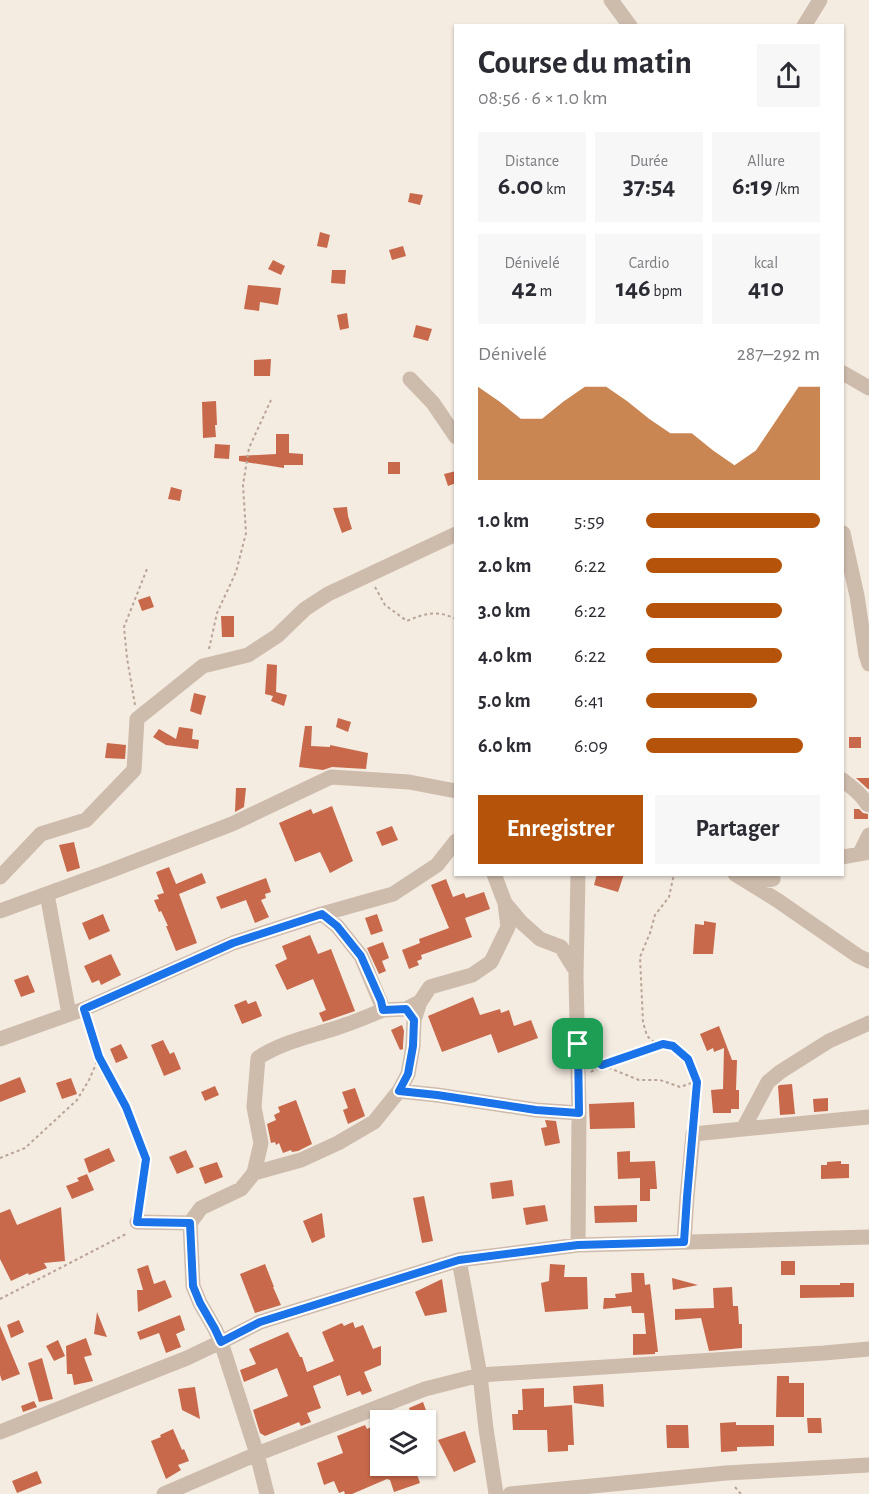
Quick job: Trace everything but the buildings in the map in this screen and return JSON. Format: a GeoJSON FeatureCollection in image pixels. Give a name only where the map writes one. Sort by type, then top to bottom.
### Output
{"type":"FeatureCollection","features":[{"type":"Feature","properties":{"kind":"street"},"geometry":{"type":"LineString","coordinates":[[611,0],[629,24]]}},
{"type":"Feature","properties":{"kind":"street"},"geometry":{"type":"LineString","coordinates":[[805,24],[819,0]]}},
{"type":"Feature","properties":{"kind":"street"},"geometry":{"type":"LineString","coordinates":[[844,374],[869,388]]}},
{"type":"Feature","properties":{"kind":"street"},"geometry":{"type":"LineString","coordinates":[[410,379],[433,403],[454,434]]}},
{"type":"Feature","properties":{"kind":"street"},"geometry":{"type":"LineString","coordinates":[[0,877],[41,834],[86,820],[134,770],[137,719],[203,666],[248,655],[277,636],[305,609],[328,594],[454,535]]}},
{"type":"Feature","properties":{"kind":"street"},"geometry":{"type":"LineString","coordinates":[[845,552],[869,664]]}},
{"type":"Feature","properties":{"kind":"street"},"geometry":{"type":"LineString","coordinates":[[0,911],[232,824],[331,777],[409,782],[454,791]]}},
{"type":"Feature","properties":{"kind":"street"},"geometry":{"type":"LineString","coordinates":[[844,781],[855,792],[863,796],[869,805]]}},
{"type":"Feature","properties":{"kind":"street"},"geometry":{"type":"LineString","coordinates":[[844,857],[864,852],[869,835]]}},
{"type":"Feature","properties":{"kind":"street"},"geometry":{"type":"LineString","coordinates":[[0,1038],[76,1011],[233,943],[393,894],[437,864],[454,843]]}},
{"type":"Feature","properties":{"kind":"street"},"geometry":{"type":"LineString","coordinates":[[254,1173],[301,1160],[338,1143],[374,1122],[399,1091],[408,1074],[413,1046],[413,1010],[430,987],[472,975],[491,962],[508,927],[505,903],[495,876]]}},
{"type":"Feature","properties":{"kind":"street"},"geometry":{"type":"LineString","coordinates":[[578,876],[576,971],[579,1113],[578,1245]]}},
{"type":"Feature","properties":{"kind":"street"},"geometry":{"type":"LineString","coordinates":[[738,876],[869,961]]}},
{"type":"Feature","properties":{"kind":"street"},"geometry":{"type":"LineString","coordinates":[[749,883],[773,879],[772,876]]}},
{"type":"Feature","properties":{"kind":"street"},"geometry":{"type":"LineString","coordinates":[[47,894],[76,1011]]}},
{"type":"Feature","properties":{"kind":"street"},"geometry":{"type":"LineString","coordinates":[[505,903],[540,939],[561,947],[576,971]]}},
{"type":"Feature","properties":{"kind":"street"},"geometry":{"type":"LineString","coordinates":[[322,914],[337,926],[361,956],[383,1010]]}},
{"type":"Feature","properties":{"kind":"street"},"geometry":{"type":"LineString","coordinates":[[267,1494],[257,1454],[221,1342],[193,1286],[190,1223],[201,1208],[241,1189],[254,1173],[261,1143],[254,1107],[258,1058],[268,1051],[383,1010],[413,1010]]}},
{"type":"Feature","properties":{"kind":"street"},"geometry":{"type":"LineString","coordinates":[[743,1129],[768,1082],[830,1041],[869,1023]]}},
{"type":"Feature","properties":{"kind":"street"},"geometry":{"type":"LineString","coordinates":[[399,1091],[536,1110],[579,1113]]}},
{"type":"Feature","properties":{"kind":"street"},"geometry":{"type":"LineString","coordinates":[[684,1242],[693,1134],[869,1117]]}},
{"type":"Feature","properties":{"kind":"street"},"geometry":{"type":"LineString","coordinates":[[137,1222],[190,1223]]}},
{"type":"Feature","properties":{"kind":"street"},"geometry":{"type":"LineString","coordinates":[[0,1432],[176,1362],[260,1322],[459,1260],[578,1245],[869,1237]]}},
{"type":"Feature","properties":{"kind":"street"},"geometry":{"type":"LineString","coordinates":[[459,1260],[480,1375],[496,1494]]}},
{"type":"Feature","properties":{"kind":"street"},"geometry":{"type":"LineString","coordinates":[[164,1494],[257,1454],[425,1389],[480,1375],[869,1349]]}},
{"type":"Feature","properties":{"kind":"street"},"geometry":{"type":"LineString","coordinates":[[510,1494],[726,1473],[869,1465]]}},
{"type":"Feature","properties":{"kind":"path"},"geometry":{"type":"LineString","coordinates":[[203,666],[218,613],[236,572],[246,533],[243,485],[249,448],[271,400]]}},
{"type":"Feature","properties":{"kind":"path"},"geometry":{"type":"LineString","coordinates":[[137,719],[124,627],[147,569]]}},
{"type":"Feature","properties":{"kind":"path"},"geometry":{"type":"LineString","coordinates":[[369,575],[385,605],[407,621],[431,613],[454,618]]}},
{"type":"Feature","properties":{"kind":"path"},"geometry":{"type":"LineString","coordinates":[[659,1046],[647,1036],[643,1022],[640,957],[655,915],[669,897],[674,876]]}},
{"type":"Feature","properties":{"kind":"path"},"geometry":{"type":"LineString","coordinates":[[1,1296],[127,1235],[137,1222],[146,1159],[126,1107],[76,1011]]}},
{"type":"Feature","properties":{"kind":"path"},"geometry":{"type":"LineString","coordinates":[[578,1044],[592,1059],[602,1065],[639,1080],[660,1080],[680,1087],[697,1082]]}},
{"type":"Feature","properties":{"kind":"path"},"geometry":{"type":"LineString","coordinates":[[578,1080],[602,1065],[663,1044],[673,1046],[688,1059],[697,1082],[693,1134]]}},
{"type":"Feature","properties":{"kind":"path"},"geometry":{"type":"LineString","coordinates":[[0,1158],[26,1148],[77,1100],[99,1057]]}},
{"type":"Feature","properties":{"kind":"route"},"geometry":{"type":"LineString","coordinates":[[322,914],[337,926],[361,956],[383,1010],[406,1009],[414,1020],[413,1046],[408,1074],[399,1091],[536,1110],[579,1113],[578,1044],[592,1059],[602,1065],[663,1044],[673,1046],[688,1059],[697,1082],[684,1242],[578,1245],[459,1260],[260,1322],[221,1342],[193,1286],[190,1223],[137,1222],[146,1159],[126,1107],[99,1057],[84,1009],[233,943],[322,914]]}}]}
